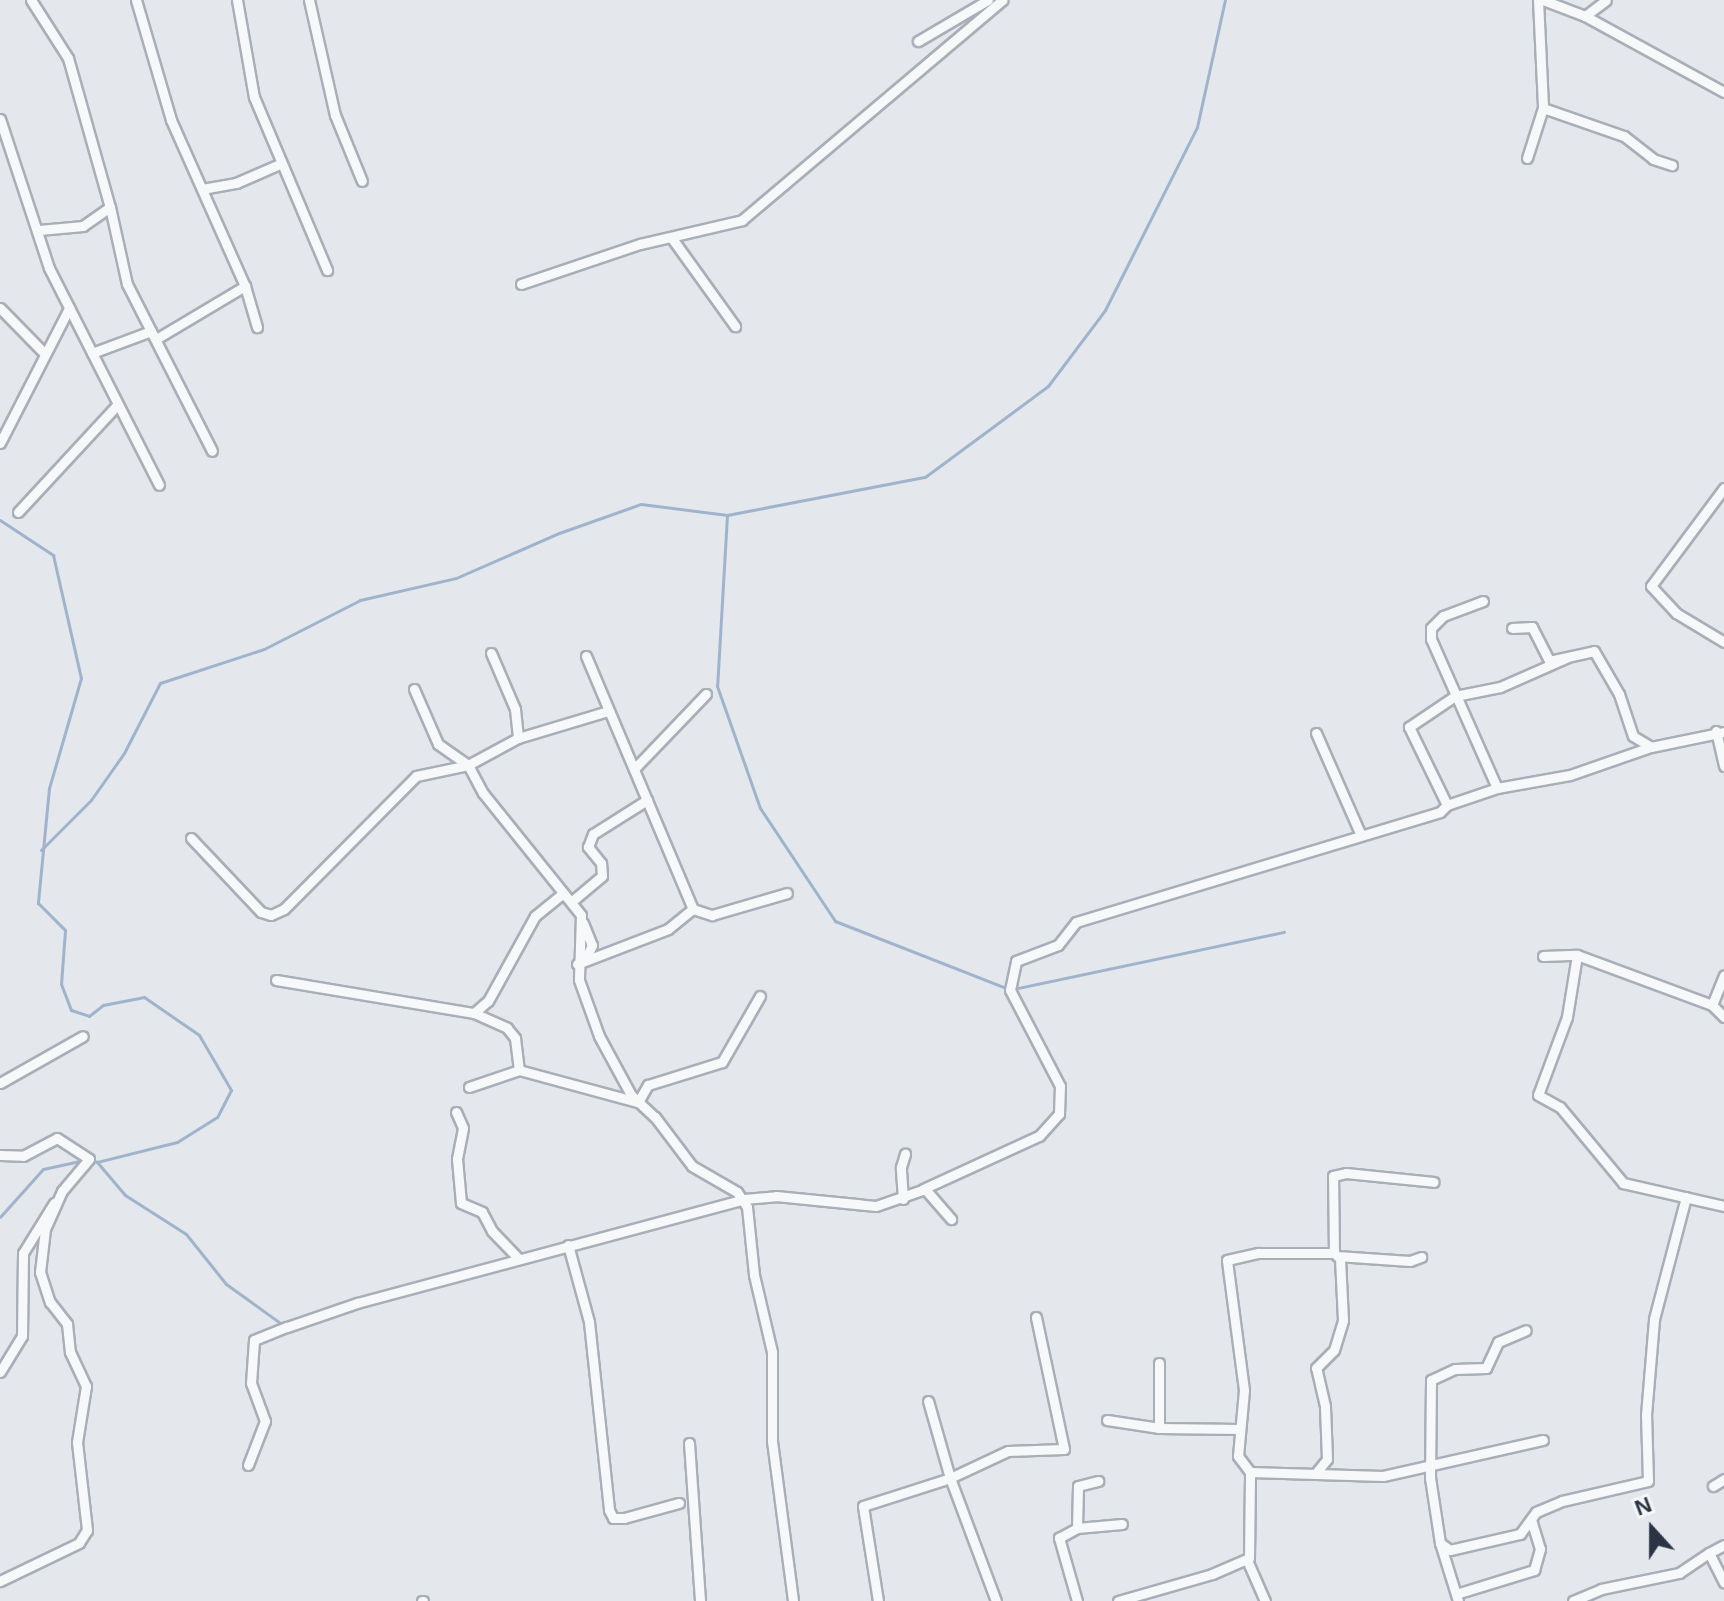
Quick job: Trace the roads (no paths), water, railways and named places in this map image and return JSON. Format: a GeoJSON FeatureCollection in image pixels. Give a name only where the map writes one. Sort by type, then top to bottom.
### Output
{"type":"FeatureCollection","features":[{"type":"Feature","properties":{"kind":"street"},"geometry":{"type":"LineString","coordinates":[[31,0],[68,58],[110,207],[127,284],[212,451]]}},
{"type":"Feature","properties":{"kind":"street"},"geometry":{"type":"LineString","coordinates":[[136,0],[171,120],[245,286],[257,327]]}},
{"type":"Feature","properties":{"kind":"street"},"geometry":{"type":"LineString","coordinates":[[237,0],[254,97],[327,270]]}},
{"type":"Feature","properties":{"kind":"street"},"geometry":{"type":"LineString","coordinates":[[309,0],[335,115],[362,181]]}},
{"type":"Feature","properties":{"kind":"street"},"geometry":{"type":"LineString","coordinates":[[918,41],[988,0]]}},
{"type":"Feature","properties":{"kind":"street"},"geometry":{"type":"LineString","coordinates":[[521,284],[671,237],[742,220],[1002,0]]}},
{"type":"Feature","properties":{"kind":"street"},"geometry":{"type":"LineString","coordinates":[[1527,158],[1543,108],[1540,0],[1585,16],[1724,92]]}},
{"type":"Feature","properties":{"kind":"street"},"geometry":{"type":"LineString","coordinates":[[1585,16],[1606,0]]}},
{"type":"Feature","properties":{"kind":"street"},"geometry":{"type":"LineString","coordinates":[[1543,108],[1624,136],[1653,159],[1672,165]]}},
{"type":"Feature","properties":{"kind":"street"},"geometry":{"type":"LineString","coordinates":[[0,119],[49,268],[159,485]]}},
{"type":"Feature","properties":{"kind":"street"},"geometry":{"type":"LineString","coordinates":[[202,189],[236,183],[280,164]]}},
{"type":"Feature","properties":{"kind":"street"},"geometry":{"type":"LineString","coordinates":[[39,230],[83,226],[110,207]]}},
{"type":"Feature","properties":{"kind":"street"},"geometry":{"type":"LineString","coordinates":[[671,237],[735,326]]}},
{"type":"Feature","properties":{"kind":"street"},"geometry":{"type":"LineString","coordinates":[[92,353],[154,335],[245,286]]}},
{"type":"Feature","properties":{"kind":"street"},"geometry":{"type":"LineString","coordinates":[[0,308],[44,353]]}},
{"type":"Feature","properties":{"kind":"street"},"geometry":{"type":"LineString","coordinates":[[0,443],[69,308]]}},
{"type":"Feature","properties":{"kind":"street"},"geometry":{"type":"LineString","coordinates":[[18,512],[117,405]]}},
{"type":"Feature","properties":{"kind":"street"},"geometry":{"type":"LineString","coordinates":[[1724,488],[1651,586],[1676,613],[1724,642]]}},
{"type":"Feature","properties":{"kind":"street"},"geometry":{"type":"LineString","coordinates":[[1483,601],[1443,616],[1431,628],[1455,696],[1497,788]]}},
{"type":"Feature","properties":{"kind":"street"},"geometry":{"type":"LineString","coordinates":[[1512,628],[1532,627],[1549,661],[1594,651],[1615,685],[1633,736],[1651,747]]}},
{"type":"Feature","properties":{"kind":"street"},"geometry":{"type":"LineString","coordinates":[[491,653],[515,709],[518,738]]}},
{"type":"Feature","properties":{"kind":"street"},"geometry":{"type":"LineString","coordinates":[[586,656],[693,909],[712,915],[787,893]]}},
{"type":"Feature","properties":{"kind":"street"},"geometry":{"type":"LineString","coordinates":[[1447,805],[1409,727],[1455,696],[1500,687],[1566,658]]}},
{"type":"Feature","properties":{"kind":"street"},"geometry":{"type":"LineString","coordinates":[[414,689],[438,744],[468,765],[483,793],[571,902],[583,923],[581,963],[599,1036],[638,1102],[692,1166],[744,1199],[772,1352],[775,1473],[793,1601]]}},
{"type":"Feature","properties":{"kind":"street"},"geometry":{"type":"LineString","coordinates":[[634,769],[706,694]]}},
{"type":"Feature","properties":{"kind":"street"},"geometry":{"type":"LineString","coordinates":[[191,838],[261,912],[271,915],[284,909],[416,776],[468,765],[518,738],[608,711]]}},
{"type":"Feature","properties":{"kind":"street"},"geometry":{"type":"LineString","coordinates":[[248,1465],[265,1421],[251,1383],[254,1340],[357,1303],[744,1199],[776,1196],[876,1206],[903,1199],[1039,1136],[1059,1114],[1060,1086],[1010,990],[1016,961],[1058,945],[1076,922],[1360,833],[1440,812],[1447,805],[1497,788],[1603,766],[1651,747],[1720,732],[1724,766]]}},
{"type":"Feature","properties":{"kind":"street"},"geometry":{"type":"LineString","coordinates":[[1316,733],[1360,833]]}},
{"type":"Feature","properties":{"kind":"street"},"geometry":{"type":"LineString","coordinates":[[571,902],[602,876],[601,863],[588,847],[593,834],[647,800]]}},
{"type":"Feature","properties":{"kind":"street"},"geometry":{"type":"LineString","coordinates":[[474,1013],[488,1001],[535,916],[563,893]]}},
{"type":"Feature","properties":{"kind":"street"},"geometry":{"type":"LineString","coordinates":[[581,963],[668,929],[693,909]]}},
{"type":"Feature","properties":{"kind":"street"},"geometry":{"type":"LineString","coordinates":[[1577,955],[1567,1017],[1538,1095],[1560,1107],[1623,1183],[1724,1206]]}},
{"type":"Feature","properties":{"kind":"street"},"geometry":{"type":"LineString","coordinates":[[1543,956],[1577,955],[1712,1005],[1724,1017]]}},
{"type":"Feature","properties":{"kind":"street"},"geometry":{"type":"LineString","coordinates":[[1712,1005],[1724,975]]}},
{"type":"Feature","properties":{"kind":"street"},"geometry":{"type":"LineString","coordinates":[[276,980],[474,1013],[507,1028],[517,1047],[519,1070]]}},
{"type":"Feature","properties":{"kind":"street"},"geometry":{"type":"LineString","coordinates":[[638,1102],[648,1085],[722,1062],[760,996]]}},
{"type":"Feature","properties":{"kind":"street"},"geometry":{"type":"LineString","coordinates":[[0,1083],[83,1036]]}},
{"type":"Feature","properties":{"kind":"street"},"geometry":{"type":"LineString","coordinates":[[469,1087],[519,1070],[638,1102]]}},
{"type":"Feature","properties":{"kind":"street"},"geometry":{"type":"LineString","coordinates":[[456,1112],[463,1128],[457,1159],[461,1203],[482,1212],[492,1231],[519,1259]]}},
{"type":"Feature","properties":{"kind":"street"},"geometry":{"type":"LineString","coordinates":[[0,1155],[23,1156],[57,1138],[85,1152],[89,1159],[23,1253],[22,1336],[0,1372]]}},
{"type":"Feature","properties":{"kind":"street"},"geometry":{"type":"LineString","coordinates":[[903,1199],[901,1167],[905,1154]]}},
{"type":"Feature","properties":{"kind":"street"},"geometry":{"type":"LineString","coordinates":[[1315,1474],[1327,1459],[1325,1406],[1316,1368],[1334,1350],[1343,1320],[1333,1176],[1346,1173],[1434,1182]]}},
{"type":"Feature","properties":{"kind":"street"},"geometry":{"type":"LineString","coordinates":[[923,1189],[951,1219]]}},
{"type":"Feature","properties":{"kind":"street"},"geometry":{"type":"LineString","coordinates":[[1440,1543],[1450,1550],[1520,1534],[1531,1519],[1562,1501],[1648,1481],[1646,1415],[1654,1319],[1686,1197]]}},
{"type":"Feature","properties":{"kind":"street"},"geometry":{"type":"LineString","coordinates":[[0,1581],[79,1543],[87,1530],[77,1442],[86,1386],[70,1352],[67,1324],[50,1302],[40,1272],[43,1234],[58,1199]]}},
{"type":"Feature","properties":{"kind":"street"},"geometry":{"type":"LineString","coordinates":[[568,1245],[589,1322],[609,1510],[613,1518],[624,1518],[679,1503]]}},
{"type":"Feature","properties":{"kind":"street"},"geometry":{"type":"LineString","coordinates":[[1265,1601],[1247,1560],[1250,1472],[1238,1456],[1244,1390],[1227,1260],[1258,1253],[1410,1261],[1421,1257]]}},
{"type":"Feature","properties":{"kind":"street"},"geometry":{"type":"LineString","coordinates":[[878,1601],[863,1506],[950,1478],[1008,1451],[1064,1449],[1036,1317]]}},
{"type":"Feature","properties":{"kind":"street"},"geometry":{"type":"LineString","coordinates":[[1526,1330],[1498,1342],[1486,1368],[1455,1369],[1431,1380],[1431,1467],[1440,1543],[1457,1598],[1534,1570],[1540,1549],[1531,1519]]}},
{"type":"Feature","properties":{"kind":"street"},"geometry":{"type":"LineString","coordinates":[[1159,1363],[1159,1428]]}},
{"type":"Feature","properties":{"kind":"street"},"geometry":{"type":"LineString","coordinates":[[928,1401],[950,1478],[996,1601]]}},
{"type":"Feature","properties":{"kind":"street"},"geometry":{"type":"LineString","coordinates":[[1107,1420],[1159,1428],[1240,1429]]}},
{"type":"Feature","properties":{"kind":"street"},"geometry":{"type":"LineString","coordinates":[[1250,1472],[1383,1476],[1543,1440]]}},
{"type":"Feature","properties":{"kind":"street"},"geometry":{"type":"LineString","coordinates":[[689,1443],[700,1601]]}},
{"type":"Feature","properties":{"kind":"street"},"geometry":{"type":"LineString","coordinates":[[1713,1486],[1724,1479]]}},
{"type":"Feature","properties":{"kind":"street"},"geometry":{"type":"LineString","coordinates":[[1077,1528],[1078,1486],[1098,1481]]}},
{"type":"Feature","properties":{"kind":"street"},"geometry":{"type":"LineString","coordinates":[[1077,1601],[1059,1538],[1077,1528],[1122,1524]]}},
{"type":"Feature","properties":{"kind":"street"},"geometry":{"type":"LineString","coordinates":[[1573,1601],[1601,1589],[1679,1573],[1724,1545]]}},
{"type":"Feature","properties":{"kind":"street"},"geometry":{"type":"LineString","coordinates":[[1709,1553],[1724,1582]]}},
{"type":"Feature","properties":{"kind":"street"},"geometry":{"type":"LineString","coordinates":[[1118,1601],[1247,1560]]}},
{"type":"Feature","properties":{"kind":"waterway"},"geometry":{"type":"LineString","coordinates":[[41,850],[91,800],[124,753],[160,683],[264,649],[360,600],[456,578],[559,533],[641,504],[727,515],[925,477],[1048,386],[1105,310],[1197,127],[1225,0]]}},
{"type":"Feature","properties":{"kind":"waterway"},"geometry":{"type":"LineString","coordinates":[[727,515],[717,686],[760,808],[835,921],[1006,988]]}},
{"type":"Feature","properties":{"kind":"waterway"},"geometry":{"type":"LineString","coordinates":[[0,520],[53,555],[81,678],[49,788],[38,903],[65,930],[61,984],[71,1010],[89,1016],[103,1005],[144,997],[199,1035],[231,1090],[217,1117],[177,1142],[97,1162],[89,1159],[43,1169],[0,1217]]}},
{"type":"Feature","properties":{"kind":"waterway"},"geometry":{"type":"LineString","coordinates":[[1013,989],[1284,932]]}},
{"type":"Feature","properties":{"kind":"waterway"},"geometry":{"type":"LineString","coordinates":[[97,1162],[125,1195],[186,1234],[226,1284],[283,1325]]}}]}
